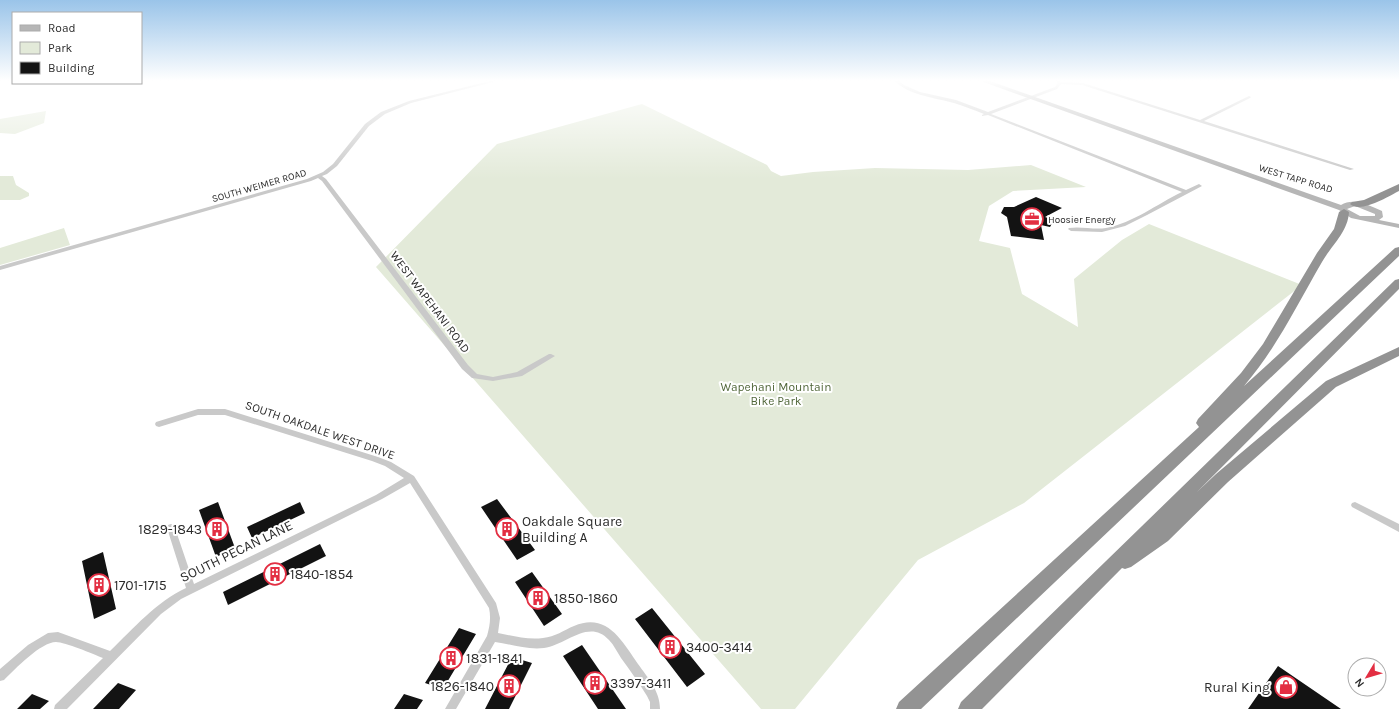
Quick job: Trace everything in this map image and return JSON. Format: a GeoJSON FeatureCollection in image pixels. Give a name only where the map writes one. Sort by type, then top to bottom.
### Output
{"type":"FeatureCollection","features":[{"type":"Feature","properties":{"kind":"highway"},"geometry":{"type":"LineString","coordinates":[[1161,471],[1245,376],[1264,352],[1321,254],[1342,226],[1347,209],[1366,203],[1399,187]]}},
{"type":"Feature","properties":{"kind":"highway"},"geometry":{"type":"LineString","coordinates":[[906,709],[1399,250]]}},
{"type":"Feature","properties":{"kind":"highway"},"geometry":{"type":"LineString","coordinates":[[968,709],[1399,282]]}},
{"type":"Feature","properties":{"kind":"highway"},"geometry":{"type":"LineString","coordinates":[[1094,584],[1162,536],[1222,478],[1331,384],[1399,351]]}},
{"type":"Feature","properties":{"kind":"main road","name":"WEST TAPP ROAD"},"geometry":{"type":"LineString","coordinates":[[1075,113],[1235,170],[1326,198],[1347,209]]}},
{"type":"Feature","properties":{"kind":"main road"},"geometry":{"type":"LineString","coordinates":[[1235,170],[1321,203],[1347,209],[1366,207],[1399,226]]}},
{"type":"Feature","properties":{"kind":"main road"},"geometry":{"type":"LineString","coordinates":[[1347,209],[1356,217],[1399,226]]}},
{"type":"Feature","properties":{"kind":"main road"},"geometry":{"type":"LineString","coordinates":[[1368,219],[1377,218],[1379,217],[1379,214]]}},
{"type":"Feature","properties":{"kind":"street","name":"SOUTH WEIMER ROAD"},"geometry":{"type":"LineString","coordinates":[[0,268],[294,185],[319,176],[335,165],[367,125],[383,113]]}},
{"type":"Feature","properties":{"kind":"street"},"geometry":{"type":"LineString","coordinates":[[980,113],[1184,191]]}},
{"type":"Feature","properties":{"kind":"street"},"geometry":{"type":"LineString","coordinates":[[984,115],[990,113]]}},
{"type":"Feature","properties":{"kind":"street"},"geometry":{"type":"LineString","coordinates":[[1176,113],[1352,169]]}},
{"type":"Feature","properties":{"kind":"street"},"geometry":{"type":"LineString","coordinates":[[1201,121],[1217,113]]}},
{"type":"Feature","properties":{"kind":"street","name":"WEST WAPEHANI ROAD"},"geometry":{"type":"LineString","coordinates":[[319,176],[324,180],[465,367],[476,376],[493,379],[519,374],[551,356]]}},
{"type":"Feature","properties":{"kind":"street"},"geometry":{"type":"LineString","coordinates":[[1071,229],[1110,229],[1124,224],[1184,191],[1199,186]]}},
{"type":"Feature","properties":{"kind":"street","name":"SOUTH OAKDALE WEST DRIVE"},"geometry":{"type":"LineString","coordinates":[[159,424],[198,412],[225,412],[375,459],[388,464],[411,478],[483,590],[496,613],[496,624],[492,637],[450,709]]}},
{"type":"Feature","properties":{"kind":"street","name":"SOUTH PECAN LANE"},"geometry":{"type":"LineString","coordinates":[[59,709],[111,656],[158,611],[173,599],[191,588],[379,497],[411,478]]}},
{"type":"Feature","properties":{"kind":"street"},"geometry":{"type":"LineString","coordinates":[[1355,505],[1399,528]]}},
{"type":"Feature","properties":{"kind":"street"},"geometry":{"type":"LineString","coordinates":[[171,528],[191,588]]}},
{"type":"Feature","properties":{"kind":"street"},"geometry":{"type":"LineString","coordinates":[[492,637],[533,643],[545,643],[584,626],[595,626],[612,636],[652,693],[655,702],[655,709]]}},
{"type":"Feature","properties":{"kind":"street"},"geometry":{"type":"LineString","coordinates":[[0,676],[32,648],[48,638],[58,636],[111,656]]}},
{"type":"Feature","properties":{"kind":"green space"},"geometry":{"type":"Polygon","coordinates":[[[34,113],[46,113],[44,123],[15,134],[0,133],[0,119],[34,113]]]}},
{"type":"Feature","properties":{"kind":"green space","name":"Wapehani Mountain Bike Park"},"geometry":{"type":"Polygon","coordinates":[[[609,113],[661,113],[767,165],[771,171],[781,176],[813,172],[875,168],[968,170],[1031,165],[1086,187],[1013,191],[989,206],[979,241],[1010,248],[1022,294],[1078,327],[1074,279],[1122,240],[1149,224],[1302,285],[1024,503],[918,560],[795,709],[761,709],[376,267],[497,144],[609,113]]]}},
{"type":"Feature","properties":{"kind":"green space"},"geometry":{"type":"Polygon","coordinates":[[[0,176],[13,176],[16,185],[29,193],[29,196],[20,200],[0,200],[0,176]]]}},
{"type":"Feature","properties":{"kind":"green space"},"geometry":{"type":"Polygon","coordinates":[[[64,228],[70,245],[0,265],[0,248],[64,228]]]}},
{"type":"Feature","properties":{"kind":"building","name":"Hoosier Energy"},"geometry":{"type":"Polygon","coordinates":[[[1036,197],[1062,208],[1045,217],[1054,220],[1050,227],[1041,225],[1044,240],[1011,236],[1007,217],[1001,213],[1004,207],[1014,207],[1036,197]]]}},
{"type":"Feature","properties":{"kind":"building","name":"Oakdale Square Building A"},"geometry":{"type":"Polygon","coordinates":[[[497,499],[535,550],[517,560],[481,507],[497,499]]]}},
{"type":"Feature","properties":{"kind":"building","name":"1829-1843"},"geometry":{"type":"Polygon","coordinates":[[[218,502],[235,548],[216,557],[199,510],[218,502]]]}},
{"type":"Feature","properties":{"kind":"building"},"geometry":{"type":"Polygon","coordinates":[[[300,502],[305,513],[252,538],[247,527],[300,502]]]}},
{"type":"Feature","properties":{"kind":"building","name":"1840-1854"},"geometry":{"type":"Polygon","coordinates":[[[320,544],[326,556],[228,605],[223,592],[320,544]]]}},
{"type":"Feature","properties":{"kind":"building","name":"1701-1715"},"geometry":{"type":"Polygon","coordinates":[[[103,552],[116,609],[94,619],[82,561],[103,552]]]}},
{"type":"Feature","properties":{"kind":"building","name":"1850-1860"},"geometry":{"type":"Polygon","coordinates":[[[532,572],[562,614],[544,626],[515,582],[532,572]]]}},
{"type":"Feature","properties":{"kind":"building","name":"3400-3414"},"geometry":{"type":"Polygon","coordinates":[[[652,608],[705,674],[687,687],[635,619],[652,608]]]}},
{"type":"Feature","properties":{"kind":"building","name":"1831-1841"},"geometry":{"type":"Polygon","coordinates":[[[459,628],[476,634],[443,689],[425,683],[459,628]]]}},
{"type":"Feature","properties":{"kind":"building","name":"3397-3411"},"geometry":{"type":"Polygon","coordinates":[[[582,645],[626,709],[598,709],[563,656],[582,645]]]}},
{"type":"Feature","properties":{"kind":"building","name":"1826-1840"},"geometry":{"type":"Polygon","coordinates":[[[512,657],[532,663],[509,709],[485,709],[512,657]]]}},
{"type":"Feature","properties":{"kind":"building","name":"Rural King"},"geometry":{"type":"Polygon","coordinates":[[[1278,666],[1341,709],[1248,709],[1278,666]]]}},
{"type":"Feature","properties":{"kind":"building"},"geometry":{"type":"Polygon","coordinates":[[[118,683],[136,690],[119,709],[93,709],[118,683]]]}},
{"type":"Feature","properties":{"kind":"building"},"geometry":{"type":"Polygon","coordinates":[[[32,694],[49,701],[40,709],[17,709],[32,694]]]}},
{"type":"Feature","properties":{"kind":"building"},"geometry":{"type":"Polygon","coordinates":[[[404,694],[423,700],[417,709],[394,709],[404,694]]]}},
{"type":"Feature","properties":{"kind":"place","name":"Hoosier Energy"},"geometry":{"type":"Point","coordinates":[1032,219]}},
{"type":"Feature","properties":{"kind":"place","name":"1829-1843"},"geometry":{"type":"Point","coordinates":[217,529]}},
{"type":"Feature","properties":{"kind":"place","name":"Oakdale Square Building A"},"geometry":{"type":"Point","coordinates":[507,529]}},
{"type":"Feature","properties":{"kind":"place","name":"1840-1854"},"geometry":{"type":"Point","coordinates":[275,574]}},
{"type":"Feature","properties":{"kind":"place","name":"1701-1715"},"geometry":{"type":"Point","coordinates":[99,585]}},
{"type":"Feature","properties":{"kind":"place","name":"1850-1860"},"geometry":{"type":"Point","coordinates":[538,598]}},
{"type":"Feature","properties":{"kind":"place","name":"3400-3414"},"geometry":{"type":"Point","coordinates":[670,647]}},
{"type":"Feature","properties":{"kind":"place","name":"1831-1841"},"geometry":{"type":"Point","coordinates":[451,658]}},
{"type":"Feature","properties":{"kind":"place","name":"3397-3411"},"geometry":{"type":"Point","coordinates":[595,683]}},
{"type":"Feature","properties":{"kind":"place","name":"1826-1840"},"geometry":{"type":"Point","coordinates":[509,686]}},
{"type":"Feature","properties":{"kind":"place","name":"Rural King"},"geometry":{"type":"Point","coordinates":[1286,687]}}]}
